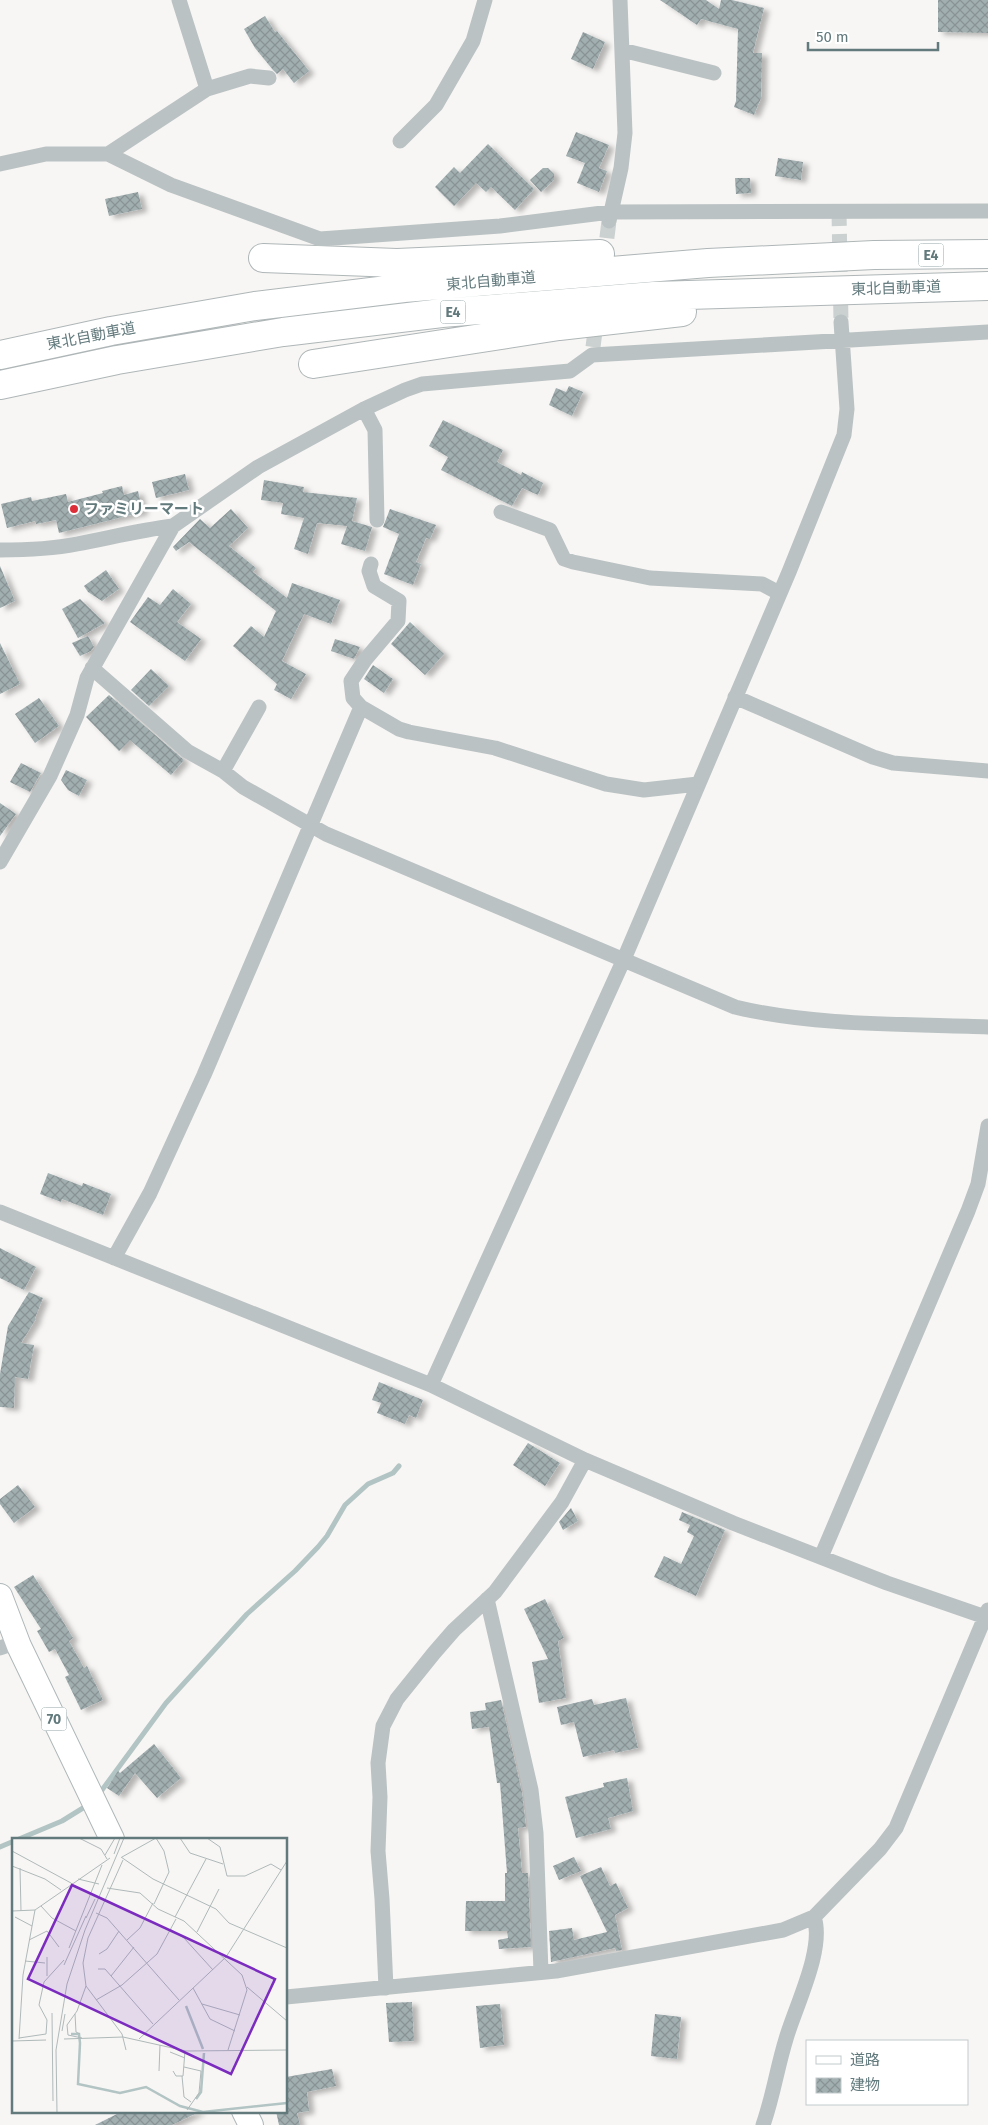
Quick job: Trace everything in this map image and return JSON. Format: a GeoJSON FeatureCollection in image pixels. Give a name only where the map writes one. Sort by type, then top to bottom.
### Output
{"type":"FeatureCollection","features":[{"type":"Feature","properties":{"kind":"highway"},"geometry":{"type":"LineString","coordinates":[[263,258],[397,263],[709,249],[874,255]]}},
{"type":"Feature","properties":{"kind":"highway","name":"東北自動車道"},"geometry":{"type":"LineString","coordinates":[[0,354],[111,331],[255,306],[404,288],[708,263],[874,255],[988,254]]}},
{"type":"Feature","properties":{"kind":"highway","name":"東北自動車道"},"geometry":{"type":"LineString","coordinates":[[0,385],[117,360],[283,332],[442,313],[654,296],[988,286]]}},
{"type":"Feature","properties":{"kind":"highway"},"geometry":{"type":"LineString","coordinates":[[313,364],[559,326],[912,288]]}},
{"type":"Feature","properties":{"kind":"main road","name":"70"},"geometry":{"type":"LineString","coordinates":[[0,1596],[9,1645],[111,1838]]}},
{"type":"Feature","properties":{"kind":"main road"},"geometry":{"type":"LineString","coordinates":[[244,2112],[251,2125]]}},
{"type":"Feature","properties":{"kind":"street"},"geometry":{"type":"LineString","coordinates":[[179,0],[207,89]]}},
{"type":"Feature","properties":{"kind":"street"},"geometry":{"type":"LineString","coordinates":[[400,141],[436,106],[473,41],[485,0]]}},
{"type":"Feature","properties":{"kind":"street"},"geometry":{"type":"LineString","coordinates":[[609,216],[621,168],[625,133],[620,0]]}},
{"type":"Feature","properties":{"kind":"street"},"geometry":{"type":"LineString","coordinates":[[622,50],[714,73]]}},
{"type":"Feature","properties":{"kind":"street"},"geometry":{"type":"LineString","coordinates":[[108,154],[207,89],[250,76],[269,78]]}},
{"type":"Feature","properties":{"kind":"street"},"geometry":{"type":"LineString","coordinates":[[0,164],[46,154],[108,154],[171,185],[320,239],[609,216],[988,211]]}},
{"type":"Feature","properties":{"kind":"street"},"geometry":{"type":"LineString","coordinates":[[431,1384],[624,959],[844,435],[847,409],[842,322]]}},
{"type":"Feature","properties":{"kind":"street"},"geometry":{"type":"LineString","coordinates":[[0,862],[50,776],[77,715],[87,678],[92,668],[172,526],[258,467],[364,409],[422,384],[570,371],[593,351],[988,332]]}},
{"type":"Feature","properties":{"kind":"street"},"geometry":{"type":"LineString","coordinates":[[364,409],[375,430],[377,520]]}},
{"type":"Feature","properties":{"kind":"street"},"geometry":{"type":"LineString","coordinates":[[501,512],[550,530],[564,559],[573,562],[650,578],[762,584],[779,593]]}},
{"type":"Feature","properties":{"kind":"street"},"geometry":{"type":"LineString","coordinates":[[0,550],[34,549],[76,544],[172,526]]}},
{"type":"Feature","properties":{"kind":"street"},"geometry":{"type":"LineString","coordinates":[[371,564],[368,571],[374,586],[399,601],[400,609],[398,621],[350,681],[353,698],[361,707],[399,729],[408,732],[495,748],[606,784],[644,790],[698,784]]}},
{"type":"Feature","properties":{"kind":"street"},"geometry":{"type":"LineString","coordinates":[[92,668],[187,750],[223,771],[243,787],[326,834],[735,1007],[759,1013],[853,1022],[988,1027]]}},
{"type":"Feature","properties":{"kind":"street"},"geometry":{"type":"LineString","coordinates":[[735,697],[873,757],[901,764],[988,771]]}},
{"type":"Feature","properties":{"kind":"street"},"geometry":{"type":"LineString","coordinates":[[223,771],[259,707]]}},
{"type":"Feature","properties":{"kind":"street"},"geometry":{"type":"LineString","coordinates":[[114,1258],[150,1193],[204,1075],[312,826],[361,707]]}},
{"type":"Feature","properties":{"kind":"street"},"geometry":{"type":"LineString","coordinates":[[821,1557],[968,1211],[978,1184],[988,1126]]}},
{"type":"Feature","properties":{"kind":"street"},"geometry":{"type":"LineString","coordinates":[[0,1212],[431,1384],[586,1460],[733,1523],[821,1557],[987,1615],[896,1828],[880,1849],[814,1917],[783,1930],[541,1972],[288,1997]]}},
{"type":"Feature","properties":{"kind":"street"},"geometry":{"type":"LineString","coordinates":[[386,1988],[378,1851],[380,1797],[378,1763],[383,1726],[397,1699],[434,1653],[454,1630],[495,1592],[562,1502],[586,1460]]}},
{"type":"Feature","properties":{"kind":"street"},"geometry":{"type":"LineString","coordinates":[[487,1599],[531,1790],[536,1833],[541,1972]]}},
{"type":"Feature","properties":{"kind":"street"},"geometry":{"type":"LineString","coordinates":[[763,2125],[774,2094],[786,2040],[811,1968],[818,1927],[814,1917]]}},
{"type":"Feature","properties":{"kind":"building"},"geometry":{"type":"Polygon","coordinates":[[[660,0],[706,0],[719,9],[721,0],[732,0],[764,8],[753,53],[762,53],[761,98],[754,115],[734,107],[736,101],[738,29],[701,19],[697,25],[660,0]]]}},
{"type":"Feature","properties":{"kind":"building"},"geometry":{"type":"Polygon","coordinates":[[[938,0],[988,0],[988,33],[938,32],[938,0]]]}},
{"type":"Feature","properties":{"kind":"building"},"geometry":{"type":"Polygon","coordinates":[[[265,16],[275,32],[277,31],[309,71],[294,83],[283,69],[277,74],[273,70],[255,48],[244,29],[265,16]]]}},
{"type":"Feature","properties":{"kind":"building"},"geometry":{"type":"Polygon","coordinates":[[[583,32],[605,42],[593,69],[571,59],[583,32]]]}},
{"type":"Feature","properties":{"kind":"building"},"geometry":{"type":"Polygon","coordinates":[[[576,132],[609,145],[599,168],[607,171],[599,192],[577,183],[585,163],[566,156],[576,132]]]}},
{"type":"Feature","properties":{"kind":"building"},"geometry":{"type":"Polygon","coordinates":[[[488,144],[534,189],[515,210],[491,187],[486,192],[476,183],[454,206],[435,187],[454,167],[460,173],[488,144]]]}},
{"type":"Feature","properties":{"kind":"building"},"geometry":{"type":"Polygon","coordinates":[[[778,158],[803,162],[801,180],[775,176],[778,158]]]}},
{"type":"Feature","properties":{"kind":"building"},"geometry":{"type":"Polygon","coordinates":[[[543,168],[548,168],[554,174],[554,180],[541,192],[530,180],[543,168]]]}},
{"type":"Feature","properties":{"kind":"building"},"geometry":{"type":"Polygon","coordinates":[[[735,178],[750,178],[751,193],[736,194],[735,178]]]}},
{"type":"Feature","properties":{"kind":"building"},"geometry":{"type":"Polygon","coordinates":[[[138,192],[142,209],[109,216],[105,199],[138,192]]]}},
{"type":"Feature","properties":{"kind":"building"},"geometry":{"type":"Polygon","coordinates":[[[569,386],[583,392],[572,416],[549,405],[556,388],[566,392],[569,386]]]}},
{"type":"Feature","properties":{"kind":"building"},"geometry":{"type":"Polygon","coordinates":[[[443,420],[503,450],[497,462],[521,475],[522,472],[543,483],[538,495],[522,488],[512,506],[441,470],[448,457],[429,446],[443,420]]]}},
{"type":"Feature","properties":{"kind":"building"},"geometry":{"type":"Polygon","coordinates":[[[185,474],[189,490],[156,498],[152,482],[185,474]]]}},
{"type":"Feature","properties":{"kind":"building"},"geometry":{"type":"Polygon","coordinates":[[[264,480],[304,487],[303,492],[357,498],[352,521],[372,527],[365,551],[341,544],[347,526],[317,523],[308,554],[294,549],[304,518],[281,514],[283,503],[261,500],[264,480]]]}},
{"type":"Feature","properties":{"kind":"building"},"geometry":{"type":"Polygon","coordinates":[[[122,486],[124,495],[138,491],[143,512],[59,533],[56,520],[36,524],[35,521],[7,528],[1,504],[31,497],[32,501],[66,494],[68,502],[122,486]]]}},
{"type":"Feature","properties":{"kind":"building"},"geometry":{"type":"Polygon","coordinates":[[[231,509],[248,528],[229,546],[256,568],[253,572],[287,598],[292,583],[340,600],[331,624],[304,614],[282,661],[306,674],[291,699],[274,690],[277,684],[233,646],[251,626],[264,637],[276,611],[189,542],[176,551],[173,547],[200,519],[210,528],[231,509]]]}},
{"type":"Feature","properties":{"kind":"building"},"geometry":{"type":"Polygon","coordinates":[[[390,509],[436,525],[430,539],[426,538],[416,562],[421,564],[413,585],[384,574],[399,534],[383,527],[390,509]]]}},
{"type":"Feature","properties":{"kind":"building"},"geometry":{"type":"Polygon","coordinates":[[[0,566],[15,601],[0,608],[0,566]]]}},
{"type":"Feature","properties":{"kind":"building"},"geometry":{"type":"Polygon","coordinates":[[[106,570],[119,589],[102,601],[88,592],[84,586],[106,570]]]}},
{"type":"Feature","properties":{"kind":"building"},"geometry":{"type":"Polygon","coordinates":[[[173,589],[191,604],[177,622],[201,639],[185,661],[130,622],[148,597],[160,605],[173,589]]]}},
{"type":"Feature","properties":{"kind":"building"},"geometry":{"type":"Polygon","coordinates":[[[80,599],[105,623],[78,638],[62,609],[80,599]]]}},
{"type":"Feature","properties":{"kind":"building"},"geometry":{"type":"Polygon","coordinates":[[[410,622],[444,654],[425,675],[391,644],[410,622]]]}},
{"type":"Feature","properties":{"kind":"building"},"geometry":{"type":"Polygon","coordinates":[[[88,636],[94,647],[91,651],[80,656],[72,643],[88,636]]]}},
{"type":"Feature","properties":{"kind":"building"},"geometry":{"type":"Polygon","coordinates":[[[335,639],[360,647],[354,659],[331,651],[335,639]]]}},
{"type":"Feature","properties":{"kind":"building"},"geometry":{"type":"Polygon","coordinates":[[[0,643],[20,684],[0,694],[0,643]]]}},
{"type":"Feature","properties":{"kind":"building"},"geometry":{"type":"Polygon","coordinates":[[[373,665],[393,679],[384,693],[364,679],[373,665]]]}},
{"type":"Feature","properties":{"kind":"building"},"geometry":{"type":"Polygon","coordinates":[[[151,669],[169,686],[149,706],[131,690],[151,669]]]}},
{"type":"Feature","properties":{"kind":"building"},"geometry":{"type":"Polygon","coordinates":[[[109,695],[184,760],[171,775],[130,740],[119,751],[86,717],[109,695]]]}},
{"type":"Feature","properties":{"kind":"building"},"geometry":{"type":"Polygon","coordinates":[[[39,698],[59,726],[35,743],[15,714],[39,698]]]}},
{"type":"Feature","properties":{"kind":"building"},"geometry":{"type":"Polygon","coordinates":[[[21,763],[41,773],[30,792],[10,782],[21,763]]]}},
{"type":"Feature","properties":{"kind":"building"},"geometry":{"type":"Polygon","coordinates":[[[66,770],[87,780],[79,796],[68,790],[61,780],[66,770]]]}},
{"type":"Feature","properties":{"kind":"building"},"geometry":{"type":"Polygon","coordinates":[[[0,803],[16,814],[0,836],[0,803]]]}},
{"type":"Feature","properties":{"kind":"building"},"geometry":{"type":"Polygon","coordinates":[[[48,1173],[82,1186],[83,1183],[111,1194],[103,1215],[62,1199],[61,1202],[40,1194],[48,1173]]]}},
{"type":"Feature","properties":{"kind":"building"},"geometry":{"type":"Polygon","coordinates":[[[0,1248],[36,1267],[24,1290],[0,1278],[0,1248]]]}},
{"type":"Feature","properties":{"kind":"building"},"geometry":{"type":"Polygon","coordinates":[[[29,1292],[43,1298],[36,1319],[21,1343],[34,1345],[28,1379],[15,1377],[14,1408],[0,1407],[0,1374],[8,1326],[29,1292]]]}},
{"type":"Feature","properties":{"kind":"building"},"geometry":{"type":"Polygon","coordinates":[[[379,1382],[423,1400],[416,1418],[409,1415],[405,1424],[377,1413],[381,1403],[372,1400],[379,1382]]]}},
{"type":"Feature","properties":{"kind":"building"},"geometry":{"type":"Polygon","coordinates":[[[528,1443],[560,1463],[545,1486],[513,1465],[528,1443]]]}},
{"type":"Feature","properties":{"kind":"building"},"geometry":{"type":"Polygon","coordinates":[[[18,1485],[35,1507],[14,1523],[0,1504],[0,1499],[18,1485]]]}},
{"type":"Feature","properties":{"kind":"building"},"geometry":{"type":"Polygon","coordinates":[[[571,1508],[578,1521],[563,1530],[559,1522],[571,1508]]]}},
{"type":"Feature","properties":{"kind":"building"},"geometry":{"type":"Polygon","coordinates":[[[682,1512],[725,1530],[696,1596],[654,1577],[664,1556],[681,1564],[694,1536],[687,1532],[690,1525],[679,1520],[682,1512]]]}},
{"type":"Feature","properties":{"kind":"building"},"geometry":{"type":"Polygon","coordinates":[[[33,1575],[73,1638],[69,1641],[84,1668],[87,1666],[103,1700],[81,1710],[65,1677],[69,1675],[55,1649],[49,1652],[37,1631],[41,1629],[14,1587],[33,1575]]]}},
{"type":"Feature","properties":{"kind":"building"},"geometry":{"type":"Polygon","coordinates":[[[545,1599],[564,1638],[558,1641],[566,1698],[539,1703],[532,1662],[548,1659],[524,1609],[545,1599]]]}},
{"type":"Feature","properties":{"kind":"building"},"geometry":{"type":"Polygon","coordinates":[[[626,1698],[638,1748],[615,1753],[614,1750],[583,1757],[574,1722],[561,1725],[557,1707],[592,1699],[594,1705],[626,1698]]]}},
{"type":"Feature","properties":{"kind":"building"},"geometry":{"type":"Polygon","coordinates":[[[501,1700],[522,1792],[526,1827],[518,1828],[522,1873],[528,1873],[531,1947],[499,1949],[498,1940],[508,1938],[507,1931],[465,1931],[466,1901],[505,1901],[505,1873],[507,1873],[500,1783],[497,1783],[489,1727],[472,1729],[470,1712],[486,1710],[485,1703],[501,1700]]]}},
{"type":"Feature","properties":{"kind":"building"},"geometry":{"type":"Polygon","coordinates":[[[154,1744],[181,1778],[157,1798],[135,1773],[119,1796],[107,1788],[118,1771],[120,1773],[154,1744]]]}},
{"type":"Feature","properties":{"kind":"building"},"geometry":{"type":"Polygon","coordinates":[[[627,1778],[633,1811],[608,1818],[611,1829],[576,1838],[565,1797],[604,1787],[603,1783],[627,1778]]]}},
{"type":"Feature","properties":{"kind":"building"},"geometry":{"type":"Polygon","coordinates":[[[574,1857],[581,1871],[559,1880],[553,1866],[574,1857]]]}},
{"type":"Feature","properties":{"kind":"building"},"geometry":{"type":"Polygon","coordinates":[[[601,1867],[610,1886],[616,1883],[628,1908],[615,1915],[622,1950],[616,1951],[615,1948],[551,1962],[549,1931],[572,1928],[574,1940],[607,1932],[580,1876],[601,1867]]]}},
{"type":"Feature","properties":{"kind":"building"},"geometry":{"type":"Polygon","coordinates":[[[412,2002],[414,2041],[389,2042],[386,2003],[412,2002]]]}},
{"type":"Feature","properties":{"kind":"building"},"geometry":{"type":"Polygon","coordinates":[[[500,2004],[504,2045],[480,2048],[476,2006],[500,2004]]]}},
{"type":"Feature","properties":{"kind":"building"},"geometry":{"type":"Polygon","coordinates":[[[655,2014],[681,2017],[677,2059],[651,2056],[655,2014]]]}},
{"type":"Feature","properties":{"kind":"building"},"geometry":{"type":"Polygon","coordinates":[[[332,2069],[336,2086],[307,2092],[309,2111],[297,2113],[300,2125],[279,2125],[276,2112],[288,2112],[288,2077],[332,2069]]]}},
{"type":"Feature","properties":{"kind":"building"},"geometry":{"type":"Polygon","coordinates":[[[121,2112],[199,2112],[172,2125],[95,2125],[121,2112]]]}},
{"type":"Feature","properties":{"kind":"waterway"},"geometry":{"type":"LineString","coordinates":[[102,1790],[166,1703],[247,1614],[295,1571],[318,1547],[327,1536],[345,1505],[368,1484],[393,1473],[399,1466]]}},
{"type":"Feature","properties":{"kind":"waterway"},"geometry":{"type":"LineString","coordinates":[[21,1838],[62,1821],[83,1808]]}},
{"type":"Feature","properties":{"kind":"waterway"},"geometry":{"type":"LineString","coordinates":[[0,1847],[12,1842]]}},
{"type":"Feature","properties":{"kind":"tunnel"},"geometry":{"type":"LineString","coordinates":[[839,211],[841,322]]}},
{"type":"Feature","properties":{"kind":"tunnel"},"geometry":{"type":"LineString","coordinates":[[604,261],[609,221]]}},
{"type":"Feature","properties":{"kind":"tunnel"},"geometry":{"type":"LineString","coordinates":[[593,347],[597,316]]}},
{"type":"Feature","properties":{"kind":"place","name":"ファミリーマート"},"geometry":{"type":"Point","coordinates":[74,509]}}]}
